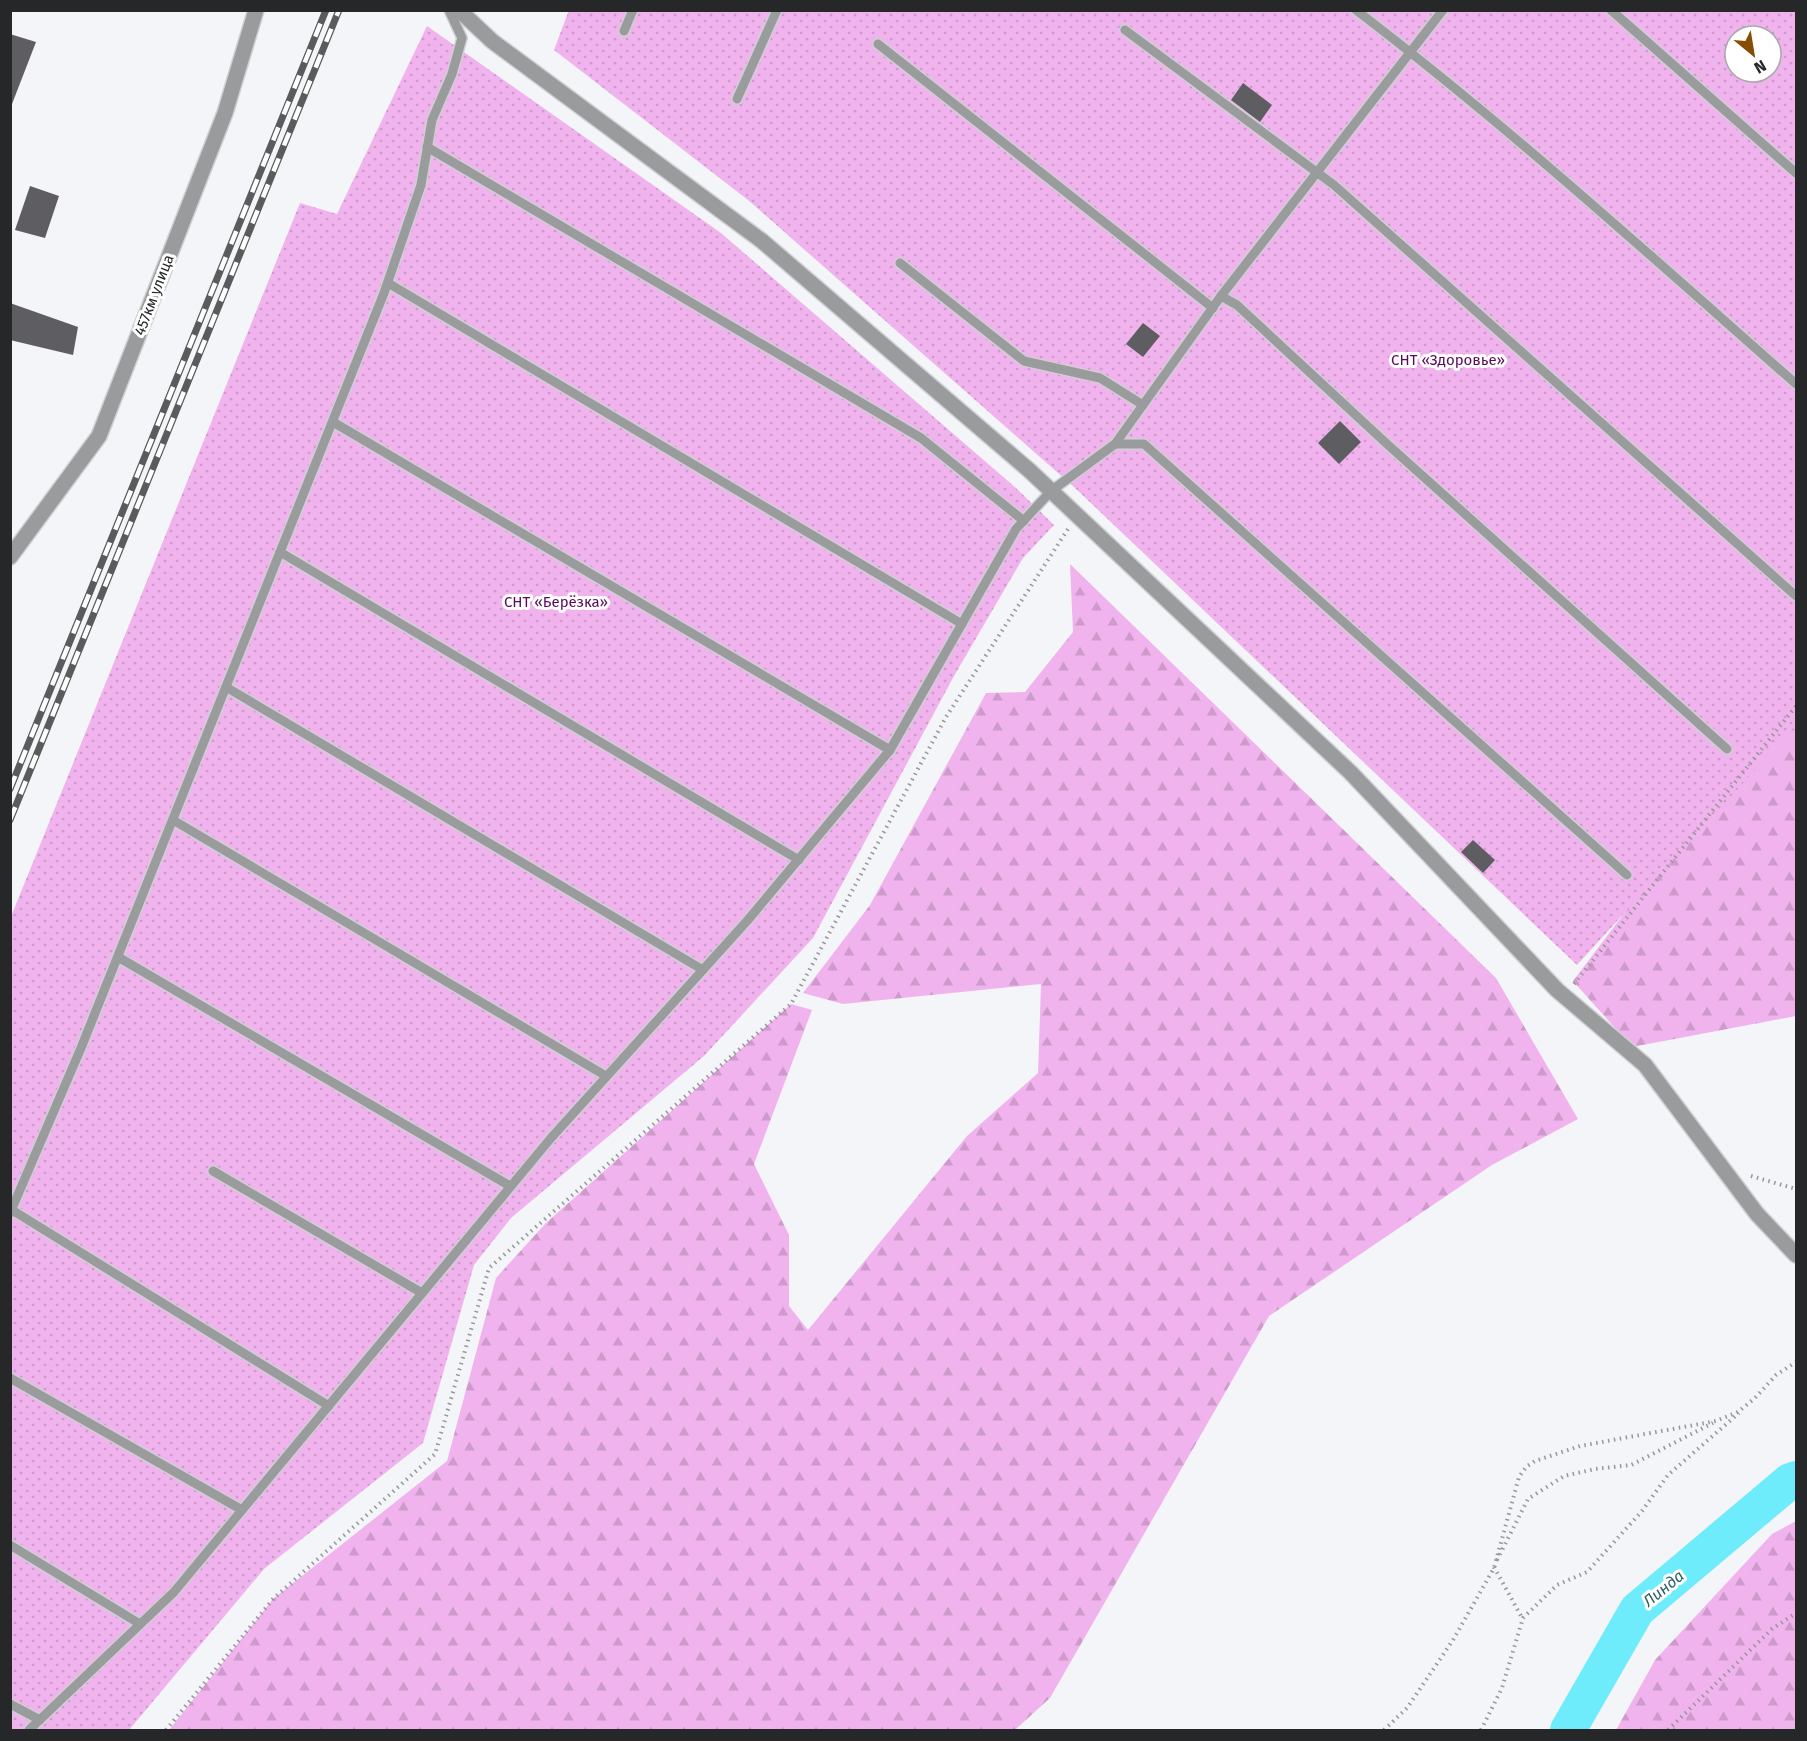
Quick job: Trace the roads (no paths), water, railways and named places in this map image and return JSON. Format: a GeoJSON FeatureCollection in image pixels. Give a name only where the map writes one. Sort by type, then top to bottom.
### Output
{"type":"FeatureCollection","features":[{"type":"Feature","properties":{"kind":"street","name":"457км улица"},"geometry":{"type":"LineString","coordinates":[[10,557],[99,436],[225,113],[256,10]]}},
{"type":"Feature","properties":{"kind":"street"},"geometry":{"type":"LineString","coordinates":[[459,10],[492,41],[762,241],[1051,491],[1351,773],[1564,996],[1645,1065],[1757,1214],[1797,1256]]}},
{"type":"Feature","properties":{"kind":"lane"},"geometry":{"type":"LineString","coordinates":[[329,1406],[11,1212],[118,957],[388,283],[421,185],[432,120],[452,74],[462,38],[449,10]]}},
{"type":"Feature","properties":{"kind":"lane"},"geometry":{"type":"LineString","coordinates":[[624,31],[633,10]]}},
{"type":"Feature","properties":{"kind":"lane"},"geometry":{"type":"LineString","coordinates":[[737,99],[777,10]]}},
{"type":"Feature","properties":{"kind":"lane"},"geometry":{"type":"LineString","coordinates":[[1356,10],[1411,52],[1626,234],[1797,384]]}},
{"type":"Feature","properties":{"kind":"lane"},"geometry":{"type":"LineString","coordinates":[[29,1731],[174,1592],[510,1186],[799,860],[890,750],[1024,520],[1051,491],[1115,444],[1221,296],[1443,10]]}},
{"type":"Feature","properties":{"kind":"lane"},"geometry":{"type":"LineString","coordinates":[[1611,10],[1797,173]]}},
{"type":"Feature","properties":{"kind":"lane"},"geometry":{"type":"LineString","coordinates":[[1125,30],[1316,175],[1334,185],[1797,596]]}},
{"type":"Feature","properties":{"kind":"lane"},"geometry":{"type":"LineString","coordinates":[[878,44],[1213,308]]}},
{"type":"Feature","properties":{"kind":"lane"},"geometry":{"type":"LineString","coordinates":[[427,147],[921,438],[1024,520]]}},
{"type":"Feature","properties":{"kind":"lane"},"geometry":{"type":"LineString","coordinates":[[900,263],[1024,361],[1100,378],[1143,405]]}},
{"type":"Feature","properties":{"kind":"lane"},"geometry":{"type":"LineString","coordinates":[[388,283],[962,624]]}},
{"type":"Feature","properties":{"kind":"lane"},"geometry":{"type":"LineString","coordinates":[[1221,296],[1237,305],[1396,452],[1727,749]]}},
{"type":"Feature","properties":{"kind":"lane"},"geometry":{"type":"LineString","coordinates":[[333,422],[890,750]]}},
{"type":"Feature","properties":{"kind":"lane"},"geometry":{"type":"LineString","coordinates":[[1115,444],[1144,444],[1627,875]]}},
{"type":"Feature","properties":{"kind":"lane"},"geometry":{"type":"LineString","coordinates":[[280,552],[799,860]]}},
{"type":"Feature","properties":{"kind":"lane"},"geometry":{"type":"LineString","coordinates":[[226,687],[703,970]]}},
{"type":"Feature","properties":{"kind":"lane"},"geometry":{"type":"LineString","coordinates":[[173,820],[606,1076]]}},
{"type":"Feature","properties":{"kind":"lane"},"geometry":{"type":"LineString","coordinates":[[118,957],[510,1186]]}},
{"type":"Feature","properties":{"kind":"lane"},"geometry":{"type":"LineString","coordinates":[[213,1171],[422,1293]]}},
{"type":"Feature","properties":{"kind":"lane"},"geometry":{"type":"LineString","coordinates":[[10,1378],[242,1510]]}},
{"type":"Feature","properties":{"kind":"lane"},"geometry":{"type":"LineString","coordinates":[[10,1545],[140,1624]]}},
{"type":"Feature","properties":{"kind":"lane"},"geometry":{"type":"LineString","coordinates":[[10,1704],[40,1720]]}},
{"type":"Feature","properties":{"kind":"waterway","name":"Линда"},"geometry":{"type":"LineString","coordinates":[[1568,1730],[1637,1610],[1790,1481],[1796,1479]]}},
{"type":"Feature","properties":{"kind":"railway"},"geometry":{"type":"LineString","coordinates":[[10,789],[326,10]]}},
{"type":"Feature","properties":{"kind":"railway"},"geometry":{"type":"LineString","coordinates":[[10,820],[339,10]]}},
{"type":"Feature","properties":{"kind":"park label","name":"СНТ «Здоровье»"},"geometry":{"type":"Point","coordinates":[1448,360]}},
{"type":"Feature","properties":{"kind":"park label","name":"СНТ «Берёзка»"},"geometry":{"type":"Point","coordinates":[556,602]}}]}
